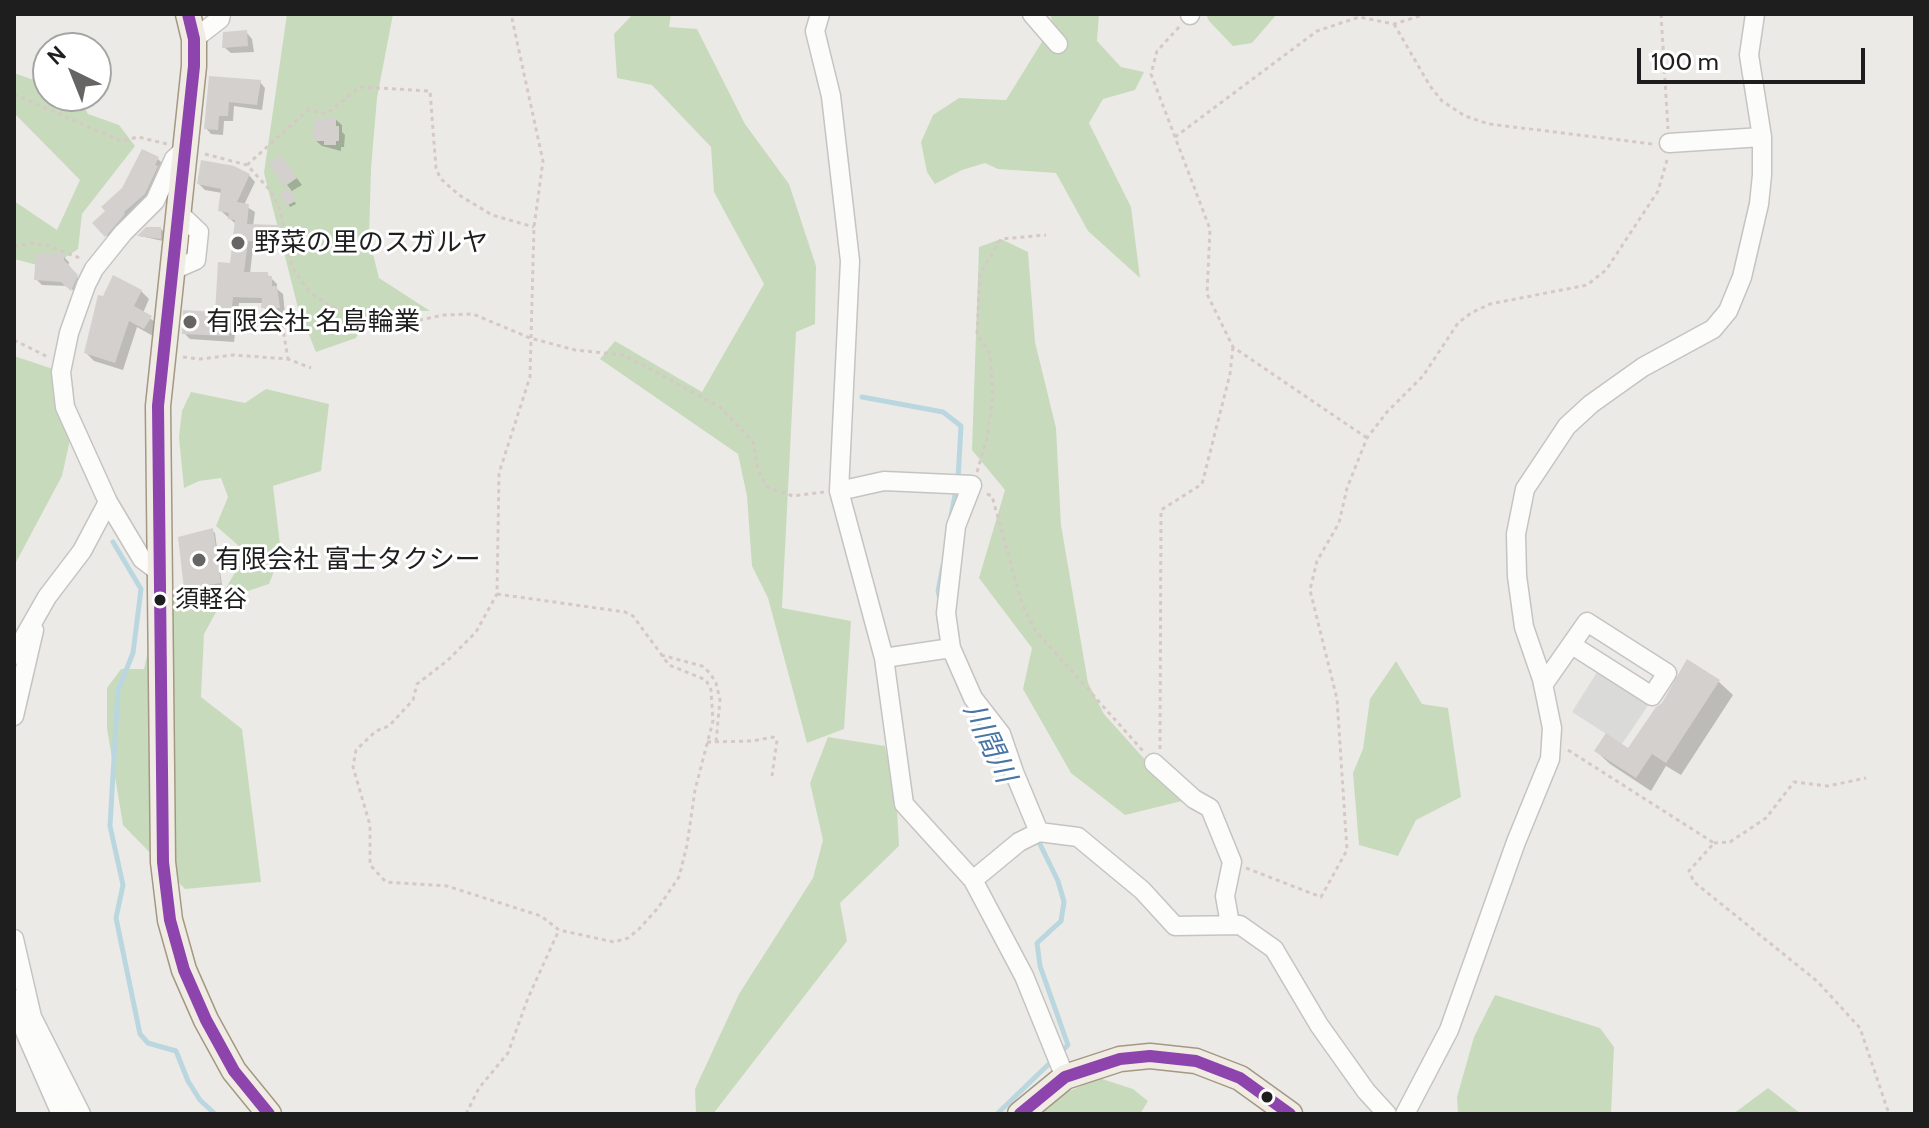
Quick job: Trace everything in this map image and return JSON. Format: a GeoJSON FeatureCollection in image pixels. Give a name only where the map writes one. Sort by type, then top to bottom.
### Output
{"type":"FeatureCollection","features":[{"type":"Feature","properties":{"kind":"main road"},"geometry":{"type":"LineString","coordinates":[[188,14],[194,39],[158,406],[163,862],[170,920],[184,970],[206,1020],[234,1071],[269,1114]]}},
{"type":"Feature","properties":{"kind":"main road"},"geometry":{"type":"LineString","coordinates":[[1020,1114],[1065,1077],[1120,1059],[1150,1056],[1196,1061],[1240,1078],[1290,1114]]}},
{"type":"Feature","properties":{"kind":"street"},"geometry":{"type":"LineString","coordinates":[[194,39],[220,19],[221,14]]}},
{"type":"Feature","properties":{"kind":"street"},"geometry":{"type":"LineString","coordinates":[[820,14],[815,31],[831,96],[850,261],[839,491],[884,658],[904,804],[973,880],[1024,976],[1065,1077]]}},
{"type":"Feature","properties":{"kind":"street"},"geometry":{"type":"LineString","coordinates":[[1032,14],[1058,44]]}},
{"type":"Feature","properties":{"kind":"street"},"geometry":{"type":"LineString","coordinates":[[1405,1114],[1449,1030],[1516,842],[1550,759],[1552,728],[1543,685],[1524,627],[1517,576],[1516,534],[1525,489],[1567,426],[1591,404],[1643,367],[1713,329],[1728,311],[1742,277],[1759,204],[1762,137],[1749,55],[1755,14]]}},
{"type":"Feature","properties":{"kind":"street"},"geometry":{"type":"LineString","coordinates":[[1669,143],[1762,137]]}},
{"type":"Feature","properties":{"kind":"street"},"geometry":{"type":"LineString","coordinates":[[158,571],[142,559],[108,502],[65,407],[61,372],[73,321],[94,269],[123,233],[155,201],[174,159],[185,149]]}},
{"type":"Feature","properties":{"kind":"street"},"geometry":{"type":"LineString","coordinates":[[839,491],[884,481],[972,485],[956,526],[946,613],[951,648],[973,698],[1001,734],[1039,832]]}},
{"type":"Feature","properties":{"kind":"street"},"geometry":{"type":"LineString","coordinates":[[14,655],[47,597],[82,551],[108,502]]}},
{"type":"Feature","properties":{"kind":"street"},"geometry":{"type":"LineString","coordinates":[[14,716],[35,620]]}},
{"type":"Feature","properties":{"kind":"street"},"geometry":{"type":"LineString","coordinates":[[1543,685],[1587,622],[1667,673],[1652,696],[1572,645]]}},
{"type":"Feature","properties":{"kind":"street"},"geometry":{"type":"LineString","coordinates":[[884,658],[951,648]]}},
{"type":"Feature","properties":{"kind":"street"},"geometry":{"type":"LineString","coordinates":[[1154,763],[1194,799],[1210,808],[1232,862],[1225,896],[1230,924]]}},
{"type":"Feature","properties":{"kind":"street"},"geometry":{"type":"LineString","coordinates":[[973,880],[1019,842],[1039,832],[1078,837],[1142,890],[1175,926],[1240,925],[1274,949],[1319,1025],[1366,1091],[1387,1114]]}},
{"type":"Feature","properties":{"kind":"street"},"geometry":{"type":"LineString","coordinates":[[14,939],[32,1017],[81,1114]]}},
{"type":"Feature","properties":{"kind":"street"},"geometry":{"type":"LineString","coordinates":[[14,999],[61,1114]]}},
{"type":"Feature","properties":{"kind":"path"},"geometry":{"type":"LineString","coordinates":[[497,594],[625,612],[633,616],[669,665],[706,680],[711,690],[713,721],[695,790],[679,877],[658,908],[628,938],[614,942],[559,930],[541,916],[447,886],[386,882],[370,865],[370,825],[353,767],[356,750],[376,731],[389,726],[413,700],[417,684],[447,661],[476,632],[497,594],[499,473],[530,377],[534,227],[543,161],[511,14]]}},
{"type":"Feature","properties":{"kind":"path"},"geometry":{"type":"LineString","coordinates":[[1190,14],[1157,51],[1151,74],[1210,229],[1207,294],[1233,347],[1367,438]]}},
{"type":"Feature","properties":{"kind":"path"},"geometry":{"type":"LineString","coordinates":[[1175,137],[1317,31],[1359,17],[1394,24],[1426,14]]}},
{"type":"Feature","properties":{"kind":"path"},"geometry":{"type":"LineString","coordinates":[[1232,862],[1321,897],[1347,850],[1337,699],[1310,590],[1317,561],[1339,523],[1347,488],[1367,438],[1387,412],[1423,376],[1458,323],[1490,304],[1587,285],[1606,270],[1658,191],[1666,169],[1669,143],[1661,14]]}},
{"type":"Feature","properties":{"kind":"path"},"geometry":{"type":"LineString","coordinates":[[1394,24],[1442,101],[1465,116],[1504,126],[1653,144],[1669,143]]}},
{"type":"Feature","properties":{"kind":"path"},"geometry":{"type":"LineString","coordinates":[[247,165],[308,110],[326,114],[360,87],[430,91],[436,168],[440,178],[459,195],[492,215],[534,227]]}},
{"type":"Feature","properties":{"kind":"path"},"geometry":{"type":"LineString","coordinates":[[14,94],[121,141],[138,137],[247,165],[269,189],[279,206],[293,269],[310,292],[331,307],[414,321],[444,315],[473,314],[530,338],[575,350],[624,355],[720,407],[753,442],[758,471],[767,487],[793,496],[839,491]]}},
{"type":"Feature","properties":{"kind":"path"},"geometry":{"type":"LineString","coordinates":[[1046,235],[1001,239],[980,274],[977,333],[990,354],[993,396],[987,438],[972,485],[992,496],[1022,604],[1035,630],[1154,763],[1161,746],[1161,510],[1202,484],[1230,374],[1233,347]]}},
{"type":"Feature","properties":{"kind":"path"},"geometry":{"type":"LineString","coordinates":[[14,246],[31,243],[55,248],[84,260],[94,269]]}},
{"type":"Feature","properties":{"kind":"path"},"geometry":{"type":"LineString","coordinates":[[281,317],[288,359]]}},
{"type":"Feature","properties":{"kind":"path"},"geometry":{"type":"LineString","coordinates":[[14,340],[62,363]]}},
{"type":"Feature","properties":{"kind":"path"},"geometry":{"type":"LineString","coordinates":[[163,355],[200,359],[233,355],[288,359],[311,368]]}},
{"type":"Feature","properties":{"kind":"path"},"geometry":{"type":"LineString","coordinates":[[660,655],[702,666],[710,673],[720,700],[716,742]]}},
{"type":"Feature","properties":{"kind":"path"},"geometry":{"type":"LineString","coordinates":[[707,742],[752,741],[773,737],[777,740],[772,776]]}},
{"type":"Feature","properties":{"kind":"path"},"geometry":{"type":"LineString","coordinates":[[1551,739],[1714,843],[1730,842],[1766,818],[1794,782],[1828,786],[1866,778]]}},
{"type":"Feature","properties":{"kind":"path"},"geometry":{"type":"LineString","coordinates":[[1714,843],[1689,871],[1694,882],[1817,981],[1860,1028],[1889,1114]]}},
{"type":"Feature","properties":{"kind":"path"},"geometry":{"type":"LineString","coordinates":[[466,1114],[479,1088],[508,1053],[528,998],[559,930]]}},
{"type":"Feature","properties":{"kind":"shaded area"},"geometry":{"type":"Polygon","coordinates":[[[1599,669],[1651,701],[1622,744],[1572,712],[1599,669]]]}},
{"type":"Feature","properties":{"kind":"green space"},"geometry":{"type":"Polygon","coordinates":[[[287,14],[393,14],[377,98],[369,238],[379,278],[430,311],[371,310],[356,338],[316,352],[298,308],[264,173],[287,14]]]}},
{"type":"Feature","properties":{"kind":"green space"},"geometry":{"type":"Polygon","coordinates":[[[633,14],[671,14],[669,27],[697,29],[745,124],[789,184],[816,266],[815,324],[796,332],[782,608],[851,621],[844,729],[807,743],[768,598],[752,566],[747,496],[738,454],[600,359],[615,341],[702,392],[764,284],[714,192],[711,147],[652,85],[617,78],[614,34],[633,14]]]}},
{"type":"Feature","properties":{"kind":"green space"},"geometry":{"type":"Polygon","coordinates":[[[1050,14],[1099,14],[1097,41],[1121,67],[1144,72],[1135,90],[1103,99],[1089,123],[1131,207],[1140,278],[1088,231],[1056,173],[998,169],[985,163],[962,170],[935,184],[927,172],[921,142],[933,115],[959,98],[1006,100],[1053,24],[1050,14]]]}},
{"type":"Feature","properties":{"kind":"green space"},"geometry":{"type":"Polygon","coordinates":[[[1206,14],[1277,14],[1252,43],[1233,46],[1206,14]]]}},
{"type":"Feature","properties":{"kind":"green space"},"geometry":{"type":"Polygon","coordinates":[[[14,73],[32,79],[32,112],[87,112],[119,125],[135,146],[82,214],[78,249],[49,268],[14,259],[14,201],[57,230],[80,180],[14,113],[14,73]]]}},
{"type":"Feature","properties":{"kind":"green space"},"geometry":{"type":"Polygon","coordinates":[[[1001,239],[1028,252],[1035,342],[1056,428],[1061,525],[1088,683],[1104,714],[1182,801],[1125,815],[1071,773],[1023,689],[1032,648],[979,578],[1005,490],[972,450],[979,247],[1001,239]]]}},
{"type":"Feature","properties":{"kind":"green space"},"geometry":{"type":"Polygon","coordinates":[[[14,356],[53,369],[75,417],[62,476],[14,566],[14,356]]]}},
{"type":"Feature","properties":{"kind":"green space"},"geometry":{"type":"Polygon","coordinates":[[[266,389],[329,404],[321,471],[273,486],[281,553],[269,584],[239,594],[220,605],[204,634],[201,697],[242,729],[261,882],[185,889],[123,825],[107,728],[107,688],[121,669],[144,669],[161,596],[224,591],[247,553],[216,526],[228,497],[221,478],[199,481],[184,488],[179,437],[182,411],[191,392],[245,403],[266,389]]]}},
{"type":"Feature","properties":{"kind":"green space"},"geometry":{"type":"Polygon","coordinates":[[[1396,661],[1422,704],[1448,708],[1461,797],[1416,820],[1398,856],[1359,845],[1353,773],[1363,749],[1370,699],[1396,661]]]}},
{"type":"Feature","properties":{"kind":"green space"},"geometry":{"type":"Polygon","coordinates":[[[828,737],[885,746],[897,809],[899,846],[840,903],[847,941],[713,1114],[696,1114],[695,1089],[739,994],[813,878],[823,840],[810,783],[828,737]]]}},
{"type":"Feature","properties":{"kind":"green space"},"geometry":{"type":"Polygon","coordinates":[[[1495,995],[1600,1028],[1614,1047],[1611,1114],[1458,1114],[1457,1097],[1474,1037],[1495,995]]]}},
{"type":"Feature","properties":{"kind":"green space"},"geometry":{"type":"Polygon","coordinates":[[[1099,1078],[1133,1089],[1148,1101],[1140,1114],[1034,1114],[1045,1102],[1099,1078]]]}},
{"type":"Feature","properties":{"kind":"green space"},"geometry":{"type":"Polygon","coordinates":[[[1768,1088],[1801,1114],[1733,1114],[1768,1088]]]}},
{"type":"Feature","properties":{"kind":"building"},"geometry":{"type":"Polygon","coordinates":[[[247,30],[248,46],[222,48],[223,32],[247,30]]]}},
{"type":"Feature","properties":{"kind":"building"},"geometry":{"type":"Polygon","coordinates":[[[209,76],[261,80],[257,105],[229,102],[228,116],[219,116],[218,130],[204,129],[209,76]]]}},
{"type":"Feature","properties":{"kind":"building"},"geometry":{"type":"Polygon","coordinates":[[[336,117],[339,141],[336,145],[313,141],[314,119],[336,117]]]}},
{"type":"Feature","properties":{"kind":"building"},"geometry":{"type":"Polygon","coordinates":[[[142,149],[159,157],[155,165],[158,166],[145,194],[124,212],[105,237],[92,223],[105,211],[101,207],[122,188],[142,149]]]}},
{"type":"Feature","properties":{"kind":"building"},"geometry":{"type":"Polygon","coordinates":[[[281,155],[297,178],[284,187],[269,163],[281,155]]]}},
{"type":"Feature","properties":{"kind":"building"},"geometry":{"type":"Polygon","coordinates":[[[201,160],[234,166],[250,174],[237,202],[249,204],[247,224],[279,225],[278,242],[248,241],[244,272],[268,272],[268,276],[272,276],[272,286],[277,286],[280,308],[261,308],[262,298],[233,297],[229,336],[182,334],[183,310],[215,312],[218,262],[230,263],[235,220],[228,219],[229,213],[218,211],[221,189],[197,184],[201,160]]]}},
{"type":"Feature","properties":{"kind":"building"},"geometry":{"type":"Polygon","coordinates":[[[290,188],[296,201],[286,206],[280,193],[290,188]]]}},
{"type":"Feature","properties":{"kind":"building"},"geometry":{"type":"Polygon","coordinates":[[[146,227],[161,227],[161,239],[137,236],[146,227]]]}},
{"type":"Feature","properties":{"kind":"building"},"geometry":{"type":"Polygon","coordinates":[[[36,253],[64,254],[64,260],[78,275],[71,291],[61,282],[34,280],[36,253]]]}},
{"type":"Feature","properties":{"kind":"building"},"geometry":{"type":"Polygon","coordinates":[[[113,275],[142,290],[134,306],[152,316],[144,329],[129,321],[115,363],[84,353],[98,295],[103,296],[113,275]]]}},
{"type":"Feature","properties":{"kind":"building","name":"有限会社 富士タクシー"},"geometry":{"type":"Polygon","coordinates":[[[213,528],[221,583],[184,589],[178,537],[213,528]]]}},
{"type":"Feature","properties":{"kind":"building"},"geometry":{"type":"Polygon","coordinates":[[[1687,659],[1720,680],[1666,763],[1652,754],[1636,778],[1594,751],[1606,733],[1628,748],[1662,703],[1687,659]]]}},
{"type":"Feature","properties":{"kind":"waterway","name":"川間川"},"geometry":{"type":"LineString","coordinates":[[862,397],[943,412],[961,426],[958,480]]}},
{"type":"Feature","properties":{"kind":"waterway","name":"川間川"},"geometry":{"type":"LineString","coordinates":[[951,516],[956,490]]}},
{"type":"Feature","properties":{"kind":"waterway"},"geometry":{"type":"LineString","coordinates":[[113,542],[141,589],[133,653],[118,690],[110,826],[123,885],[116,918],[140,1034],[148,1043],[176,1051],[188,1081],[200,1100],[215,1114]]}},
{"type":"Feature","properties":{"kind":"waterway","name":"川間川"},"geometry":{"type":"LineString","coordinates":[[940,599],[938,591],[943,565]]}},
{"type":"Feature","properties":{"kind":"waterway","name":"川間川"},"geometry":{"type":"LineString","coordinates":[[973,711],[1010,784]]}},
{"type":"Feature","properties":{"kind":"waterway","name":"川間川"},"geometry":{"type":"LineString","coordinates":[[1036,836],[1058,881],[1064,902],[1061,921],[1037,943],[1040,966],[1068,1045],[1060,1053]]}},
{"type":"Feature","properties":{"kind":"waterway","name":"川間川"},"geometry":{"type":"LineString","coordinates":[[997,1114],[1053,1060]]}},
{"type":"Feature","properties":{"kind":"transit line"},"geometry":{"type":"LineString","coordinates":[[188,14],[194,39],[194,66],[158,406],[163,862],[170,920],[184,970],[206,1020],[234,1071],[269,1114]]}},
{"type":"Feature","properties":{"kind":"transit line"},"geometry":{"type":"LineString","coordinates":[[1020,1114],[1065,1077],[1120,1059],[1150,1056],[1196,1061],[1240,1078],[1290,1114]]}},
{"type":"Feature","properties":{"kind":"place","name":"野菜の里のスガルヤ"},"geometry":{"type":"Point","coordinates":[238,243]}},
{"type":"Feature","properties":{"kind":"place","name":"有限会社 名島輪業"},"geometry":{"type":"Point","coordinates":[190,322]}},
{"type":"Feature","properties":{"kind":"place","name":"有限会社 富士タクシー"},"geometry":{"type":"Point","coordinates":[199,560]}},
{"type":"Feature","properties":{"kind":"place","name":"須軽谷"},"geometry":{"type":"Point","coordinates":[160,600]}}]}
